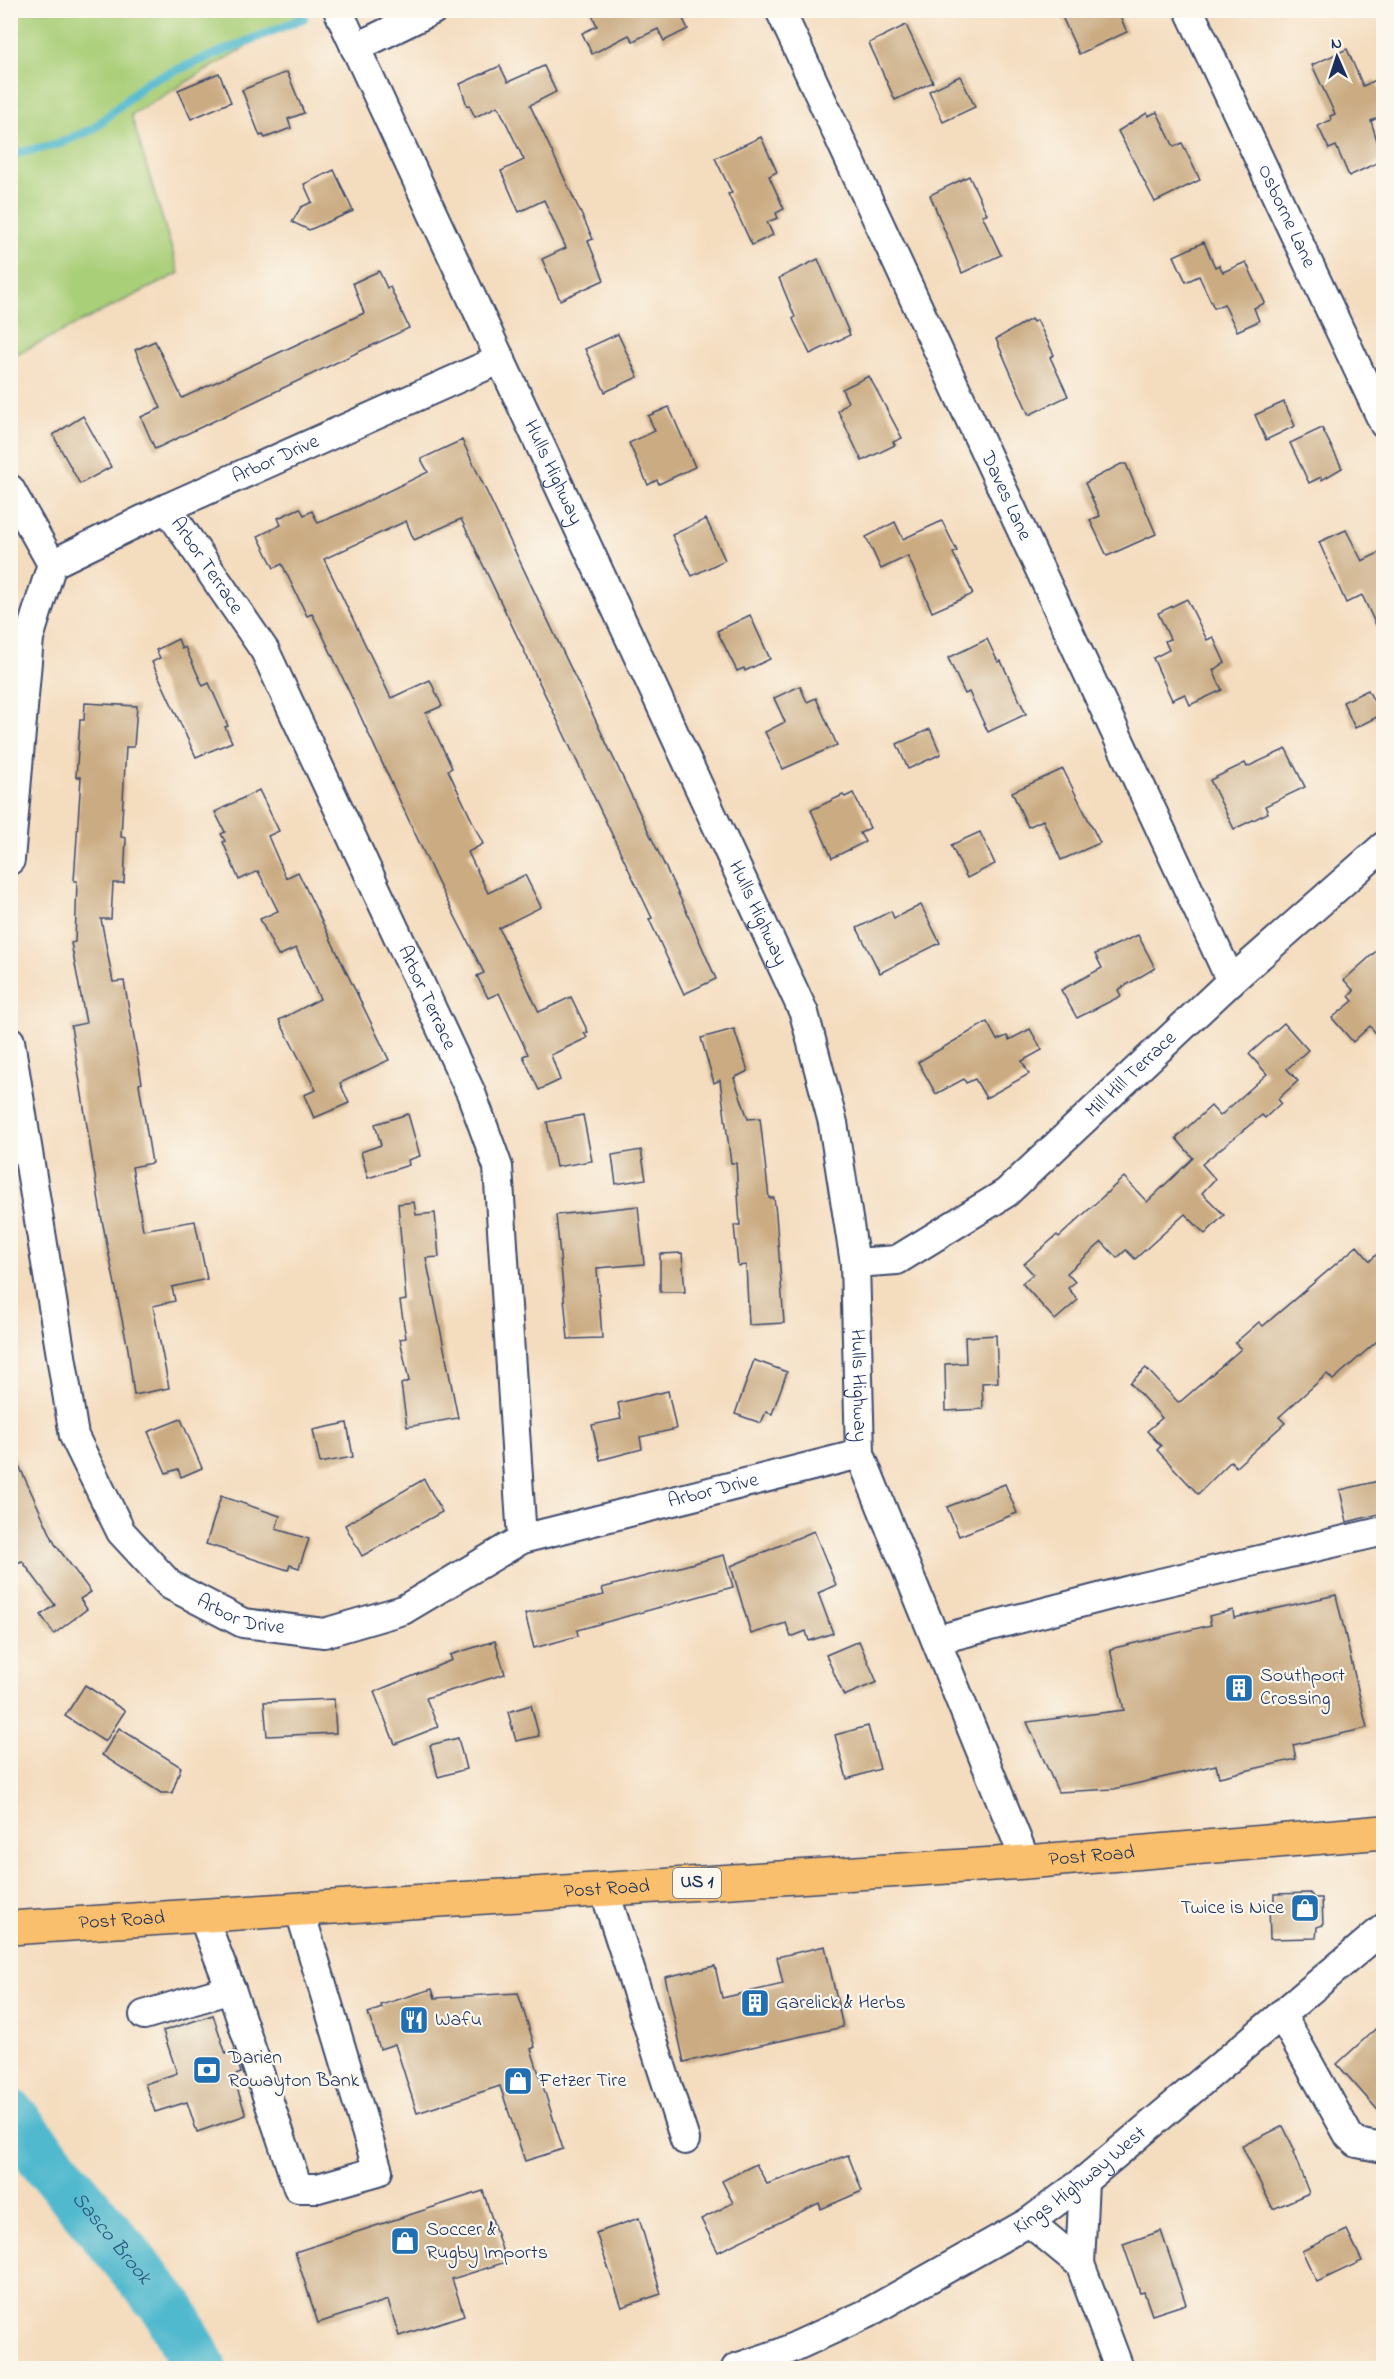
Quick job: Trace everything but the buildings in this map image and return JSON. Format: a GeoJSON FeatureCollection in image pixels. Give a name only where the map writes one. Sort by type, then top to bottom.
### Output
{"type":"FeatureCollection","features":[{"type":"Feature","properties":{"kind":"main road","name":"Post Road"},"geometry":{"type":"LineString","coordinates":[[10,1928],[1026,1862],[1383,1832]]}},
{"type":"Feature","properties":{"kind":"street","name":"Hulls Highway"},"geometry":{"type":"LineString","coordinates":[[338,10],[804,1013],[833,1122],[855,1263],[860,1454],[1026,1862]]}},
{"type":"Feature","properties":{"kind":"street"},"geometry":{"type":"LineString","coordinates":[[355,48],[433,10]]}},
{"type":"Feature","properties":{"kind":"street","name":"Daves Lane"},"geometry":{"type":"LineString","coordinates":[[780,10],[1231,981]]}},
{"type":"Feature","properties":{"kind":"street","name":"Osborne Lane"},"geometry":{"type":"LineString","coordinates":[[1188,10],[1383,423]]}},
{"type":"Feature","properties":{"kind":"street","name":"Arbor Drive"},"geometry":{"type":"LineString","coordinates":[[52,564],[167,508],[501,359]]}},
{"type":"Feature","properties":{"kind":"street"},"geometry":{"type":"LineString","coordinates":[[10,489],[52,564],[29,638],[10,860]]}},
{"type":"Feature","properties":{"kind":"street","name":"Arbor Terrace"},"geometry":{"type":"LineString","coordinates":[[167,508],[265,651],[471,1093],[498,1167],[522,1539]]}},
{"type":"Feature","properties":{"kind":"street","name":"Mill Hill Terrace"},"geometry":{"type":"LineString","coordinates":[[855,1263],[897,1260],[1006,1193],[1231,981],[1383,846]]}},
{"type":"Feature","properties":{"kind":"street","name":"Arbor Drive"},"geometry":{"type":"LineString","coordinates":[[10,1041],[74,1436],[121,1532],[170,1585],[243,1623],[324,1633],[403,1610],[522,1539],[860,1454]]}},
{"type":"Feature","properties":{"kind":"street"},"geometry":{"type":"LineString","coordinates":[[936,1640],[1130,1590],[1383,1531]]}},
{"type":"Feature","properties":{"kind":"street"},"geometry":{"type":"LineString","coordinates":[[604,1888],[685,2140]]}},
{"type":"Feature","properties":{"kind":"street"},"geometry":{"type":"LineString","coordinates":[[203,1917],[231,1989],[298,2188],[318,2188],[378,2171],[299,1908]]}},
{"type":"Feature","properties":{"kind":"street","name":"Kings Highway West"},"geometry":{"type":"LineString","coordinates":[[736,2368],[781,2352],[866,2314],[1029,2222],[1084,2181],[1383,1928]]}},
{"type":"Feature","properties":{"kind":"street"},"geometry":{"type":"LineString","coordinates":[[144,2015],[231,1989]]}},
{"type":"Feature","properties":{"kind":"street"},"geometry":{"type":"LineString","coordinates":[[1281,2014],[1349,2136],[1357,2143],[1383,2148]]}},
{"type":"Feature","properties":{"kind":"street"},"geometry":{"type":"LineString","coordinates":[[1084,2181],[1080,2264],[1119,2368]]}},
{"type":"Feature","properties":{"kind":"street"},"geometry":{"type":"LineString","coordinates":[[1029,2222],[1080,2264]]}},
{"type":"Feature","properties":{"kind":"green space"},"geometry":{"type":"Polygon","coordinates":[[[11,10],[306,11],[131,115],[179,273],[11,357],[11,10]]]}},
{"type":"Feature","properties":{"kind":"waterway"},"geometry":{"type":"LineString","coordinates":[[10,155],[58,144],[93,129],[147,82],[304,18]]}},
{"type":"Feature","properties":{"kind":"waterway","name":"Sasco Brook"},"geometry":{"type":"LineString","coordinates":[[10,2116],[169,2309],[200,2368]]}},
{"type":"Feature","properties":{"kind":"place","name":"Southport Crossing"},"geometry":{"type":"Point","coordinates":[1239,1688]}},
{"type":"Feature","properties":{"kind":"place","name":"Twice is Nice"},"geometry":{"type":"Point","coordinates":[1305,1908]}},
{"type":"Feature","properties":{"kind":"place","name":"Garelick & Herbs"},"geometry":{"type":"Point","coordinates":[755,2003]}},
{"type":"Feature","properties":{"kind":"place","name":"Wafu"},"geometry":{"type":"Point","coordinates":[414,2020]}},
{"type":"Feature","properties":{"kind":"place","name":"Darien Rowayton Bank"},"geometry":{"type":"Point","coordinates":[207,2070]}},
{"type":"Feature","properties":{"kind":"place","name":"Fetzer Tire"},"geometry":{"type":"Point","coordinates":[518,2081]}},
{"type":"Feature","properties":{"kind":"place","name":"Soccer & Rugby Imports"},"geometry":{"type":"Point","coordinates":[405,2241]}}]}
